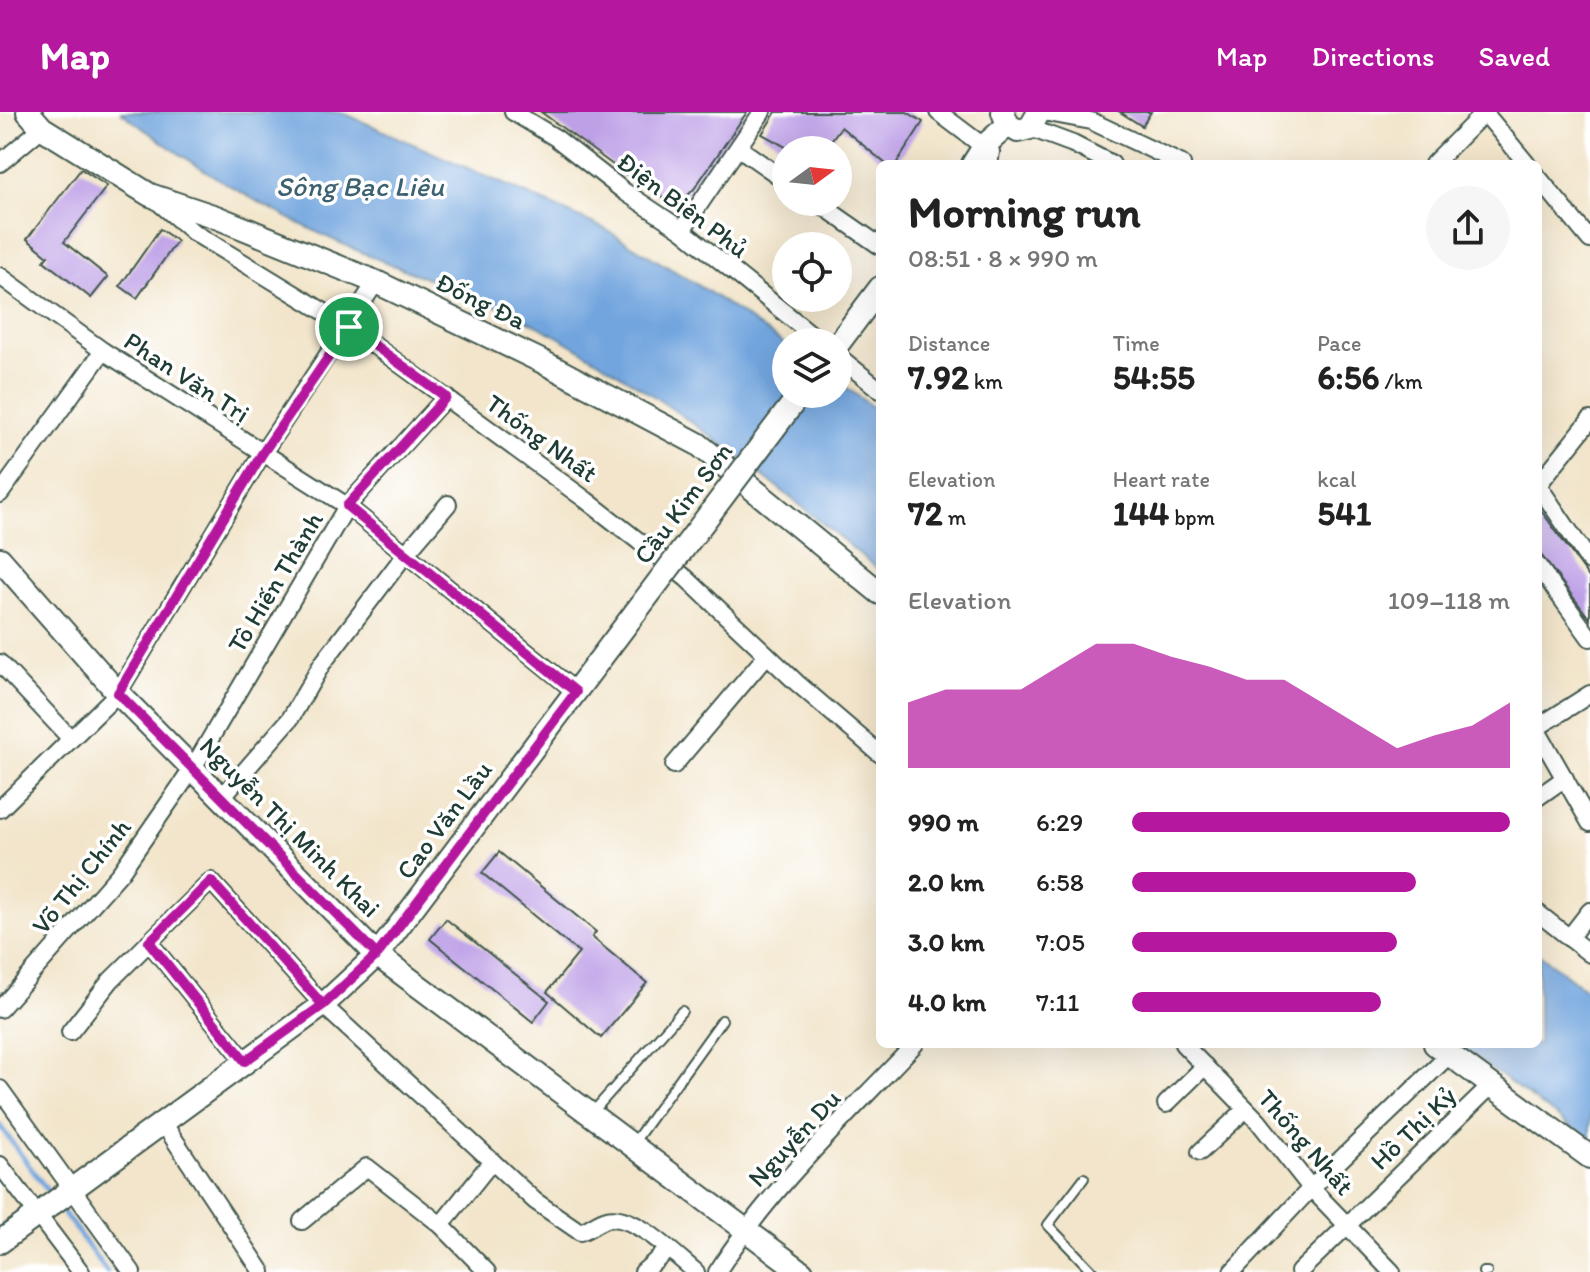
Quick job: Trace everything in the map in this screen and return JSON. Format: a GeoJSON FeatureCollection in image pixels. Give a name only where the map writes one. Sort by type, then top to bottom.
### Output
{"type":"FeatureCollection","features":[{"type":"Feature","properties":{"kind":"main road"},"geometry":{"type":"LineString","coordinates":[[981,157],[1005,119],[1018,131],[1037,117]]}},
{"type":"Feature","properties":{"kind":"main road","name":"Đống Đa"},"geometry":{"type":"LineString","coordinates":[[35,120],[150,195],[216,217],[376,282],[541,361],[698,444],[876,590]]}},
{"type":"Feature","properties":{"kind":"main road"},"geometry":{"type":"LineString","coordinates":[[850,328],[876,293]]}},
{"type":"Feature","properties":{"kind":"main road","name":"Cầu Kim Sơn"},"geometry":{"type":"LineString","coordinates":[[610,646],[789,408]]}},
{"type":"Feature","properties":{"kind":"main road","name":"Nguyễn Thị Minh Khai"},"geometry":{"type":"LineString","coordinates":[[0,559],[118,693],[377,955],[802,1272]]}},
{"type":"Feature","properties":{"kind":"main road","name":"Cao Văn Lầu"},"geometry":{"type":"LineString","coordinates":[[0,1242],[323,1005],[377,955],[610,646]]}},
{"type":"Feature","properties":{"kind":"main road"},"geometry":{"type":"LineString","coordinates":[[1442,1049],[1590,1157]]}},
{"type":"Feature","properties":{"kind":"street","name":"Điện Biên Phủ"},"geometry":{"type":"LineString","coordinates":[[513,112],[556,138],[625,192],[682,230],[804,328]]}},
{"type":"Feature","properties":{"kind":"street"},"geometry":{"type":"LineString","coordinates":[[682,230],[762,112]]}},
{"type":"Feature","properties":{"kind":"street"},"geometry":{"type":"LineString","coordinates":[[938,112],[981,157]]}},
{"type":"Feature","properties":{"kind":"street"},"geometry":{"type":"LineString","coordinates":[[1437,160],[1484,112],[1524,160]]}},
{"type":"Feature","properties":{"kind":"street"},"geometry":{"type":"LineString","coordinates":[[1037,117],[1073,144],[1104,160]]}},
{"type":"Feature","properties":{"kind":"street"},"geometry":{"type":"LineString","coordinates":[[1037,117],[1091,121],[1174,160]]}},
{"type":"Feature","properties":{"kind":"street"},"geometry":{"type":"LineString","coordinates":[[0,163],[35,120]]}},
{"type":"Feature","properties":{"kind":"street"},"geometry":{"type":"LineString","coordinates":[[739,148],[772,171]]}},
{"type":"Feature","properties":{"kind":"street"},"geometry":{"type":"LineString","coordinates":[[1542,182],[1590,240]]}},
{"type":"Feature","properties":{"kind":"street","name":"Thống Nhất"},"geometry":{"type":"LineString","coordinates":[[150,195],[193,232],[349,327],[686,578],[767,655],[876,750]]}},
{"type":"Feature","properties":{"kind":"street"},"geometry":{"type":"LineString","coordinates":[[837,216],[876,243]]}},
{"type":"Feature","properties":{"kind":"street","name":"Phan Văn Trị"},"geometry":{"type":"LineString","coordinates":[[0,276],[103,351],[347,506],[576,692]]}},
{"type":"Feature","properties":{"kind":"street"},"geometry":{"type":"LineString","coordinates":[[0,809],[118,693],[262,454],[376,282]]}},
{"type":"Feature","properties":{"kind":"street"},"geometry":{"type":"LineString","coordinates":[[0,494],[103,351]]}},
{"type":"Feature","properties":{"kind":"street"},"geometry":{"type":"LineString","coordinates":[[852,367],[876,387]]}},
{"type":"Feature","properties":{"kind":"street","name":"Tô Hiến Thành"},"geometry":{"type":"LineString","coordinates":[[193,768],[347,506],[446,397]]}},
{"type":"Feature","properties":{"kind":"street"},"geometry":{"type":"LineString","coordinates":[[1542,480],[1590,420]]}},
{"type":"Feature","properties":{"kind":"street"},"geometry":{"type":"LineString","coordinates":[[1542,491],[1590,562]]}},
{"type":"Feature","properties":{"kind":"street"},"geometry":{"type":"LineString","coordinates":[[222,797],[290,719],[322,664],[407,552],[448,504]]}},
{"type":"Feature","properties":{"kind":"street"},"geometry":{"type":"LineString","coordinates":[[1542,572],[1590,638]]}},
{"type":"Feature","properties":{"kind":"street"},"geometry":{"type":"LineString","coordinates":[[674,765],[767,655]]}},
{"type":"Feature","properties":{"kind":"street"},"geometry":{"type":"LineString","coordinates":[[0,663],[70,738]]}},
{"type":"Feature","properties":{"kind":"street"},"geometry":{"type":"LineString","coordinates":[[1542,727],[1590,694]]}},
{"type":"Feature","properties":{"kind":"street"},"geometry":{"type":"LineString","coordinates":[[1542,737],[1590,823]]}},
{"type":"Feature","properties":{"kind":"street","name":"Võ Thị Chính"},"geometry":{"type":"LineString","coordinates":[[0,1009],[120,873],[193,768]]}},
{"type":"Feature","properties":{"kind":"street"},"geometry":{"type":"LineString","coordinates":[[1542,794],[1565,778]]}},
{"type":"Feature","properties":{"kind":"street"},"geometry":{"type":"LineString","coordinates":[[70,1032],[111,980],[211,881],[323,1005],[568,1227],[580,1232],[606,1219],[618,1218],[647,1231],[696,1272]]}},
{"type":"Feature","properties":{"kind":"street"},"geometry":{"type":"LineString","coordinates":[[1569,938],[1590,911]]}},
{"type":"Feature","properties":{"kind":"street"},"geometry":{"type":"LineString","coordinates":[[1542,916],[1590,954]]}},
{"type":"Feature","properties":{"kind":"street"},"geometry":{"type":"LineString","coordinates":[[149,942],[245,1061]]}},
{"type":"Feature","properties":{"kind":"street","name":"Nguyễn Du"},"geometry":{"type":"LineString","coordinates":[[717,1272],[744,1230],[911,1048]]}},
{"type":"Feature","properties":{"kind":"street","name":"Thống Nhất"},"geometry":{"type":"LineString","coordinates":[[1187,1048],[1246,1109],[1311,1188],[1392,1272]]}},
{"type":"Feature","properties":{"kind":"street"},"geometry":{"type":"LineString","coordinates":[[1232,1272],[1442,1049]]}},
{"type":"Feature","properties":{"kind":"street"},"geometry":{"type":"LineString","coordinates":[[1166,1104],[1205,1066]]}},
{"type":"Feature","properties":{"kind":"street","name":"Hồ Thị Kỷ"},"geometry":{"type":"LineString","coordinates":[[1299,1272],[1491,1086]]}},
{"type":"Feature","properties":{"kind":"street"},"geometry":{"type":"LineString","coordinates":[[0,1089],[66,1193],[132,1272]]}},
{"type":"Feature","properties":{"kind":"street"},"geometry":{"type":"LineString","coordinates":[[1200,1152],[1246,1109]]}},
{"type":"Feature","properties":{"kind":"street"},"geometry":{"type":"LineString","coordinates":[[162,1121],[262,1272]]}},
{"type":"Feature","properties":{"kind":"street"},"geometry":{"type":"LineString","coordinates":[[441,1225],[492,1161]]}},
{"type":"Feature","properties":{"kind":"street"},"geometry":{"type":"LineString","coordinates":[[0,1165],[81,1272]]}},
{"type":"Feature","properties":{"kind":"street"},"geometry":{"type":"LineString","coordinates":[[302,1221],[367,1167],[441,1225],[487,1272]]}},
{"type":"Feature","properties":{"kind":"street"},"geometry":{"type":"LineString","coordinates":[[643,1272],[668,1250]]}},
{"type":"Feature","properties":{"kind":"lane"},"geometry":{"type":"LineString","coordinates":[[590,1115],[682,1011]]}},
{"type":"Feature","properties":{"kind":"lane"},"geometry":{"type":"LineString","coordinates":[[632,1146],[722,1020]]}},
{"type":"Feature","properties":{"kind":"lane"},"geometry":{"type":"LineString","coordinates":[[1084,1178],[1048,1225],[1093,1272]]}},
{"type":"Feature","properties":{"kind":"water","name":"Sông Bạc Liêu"},"geometry":{"type":"Polygon","coordinates":[[[121,112],[341,112],[603,228],[706,290],[772,335],[772,408],[852,408],[852,392],[876,410],[876,568],[721,444],[595,359],[504,309],[356,250],[295,221],[205,170],[121,112]]]}},
{"type":"Feature","properties":{"kind":"water"},"geometry":{"type":"Polygon","coordinates":[[[1542,956],[1590,993],[1590,1141],[1462,1048],[1542,1048],[1542,956]]]}},
{"type":"Feature","properties":{"kind":"building"},"geometry":{"type":"Polygon","coordinates":[[[541,112],[747,112],[694,189],[682,201],[664,198],[632,179],[541,112]]]}},
{"type":"Feature","properties":{"kind":"building"},"geometry":{"type":"Polygon","coordinates":[[[776,112],[907,112],[923,122],[899,160],[881,160],[841,127],[834,136],[772,136],[772,140],[762,134],[776,112]]]}},
{"type":"Feature","properties":{"kind":"building"},"geometry":{"type":"Polygon","coordinates":[[[1120,112],[1151,112],[1142,126],[1120,112]]]}},
{"type":"Feature","properties":{"kind":"building"},"geometry":{"type":"Polygon","coordinates":[[[81,169],[107,186],[64,242],[108,277],[91,298],[44,261],[48,256],[27,239],[81,169]]]}},
{"type":"Feature","properties":{"kind":"building"},"geometry":{"type":"Polygon","coordinates":[[[160,229],[177,241],[137,298],[120,286],[160,229]]]}},
{"type":"Feature","properties":{"kind":"building"},"geometry":{"type":"Polygon","coordinates":[[[1542,512],[1590,579],[1590,619],[1542,556],[1542,512]]]}},
{"type":"Feature","properties":{"kind":"building"},"geometry":{"type":"Polygon","coordinates":[[[499,852],[596,932],[592,937],[647,983],[601,1038],[547,992],[579,953],[482,873],[499,852]]]}},
{"type":"Feature","properties":{"kind":"building"},"geometry":{"type":"Polygon","coordinates":[[[446,919],[549,1001],[533,1022],[430,939],[446,919]]]}},
{"type":"Feature","properties":{"kind":"waterway"},"geometry":{"type":"LineString","coordinates":[[0,1126],[52,1197]]}},
{"type":"Feature","properties":{"kind":"waterway"},"geometry":{"type":"LineString","coordinates":[[60,1208],[107,1272]]}},
{"type":"Feature","properties":{"kind":"route"},"geometry":{"type":"LineString","coordinates":[[349,327],[262,454],[118,693],[377,955],[323,1005],[211,881],[149,942],[245,1061],[323,1005],[377,955],[576,692],[347,506],[446,397],[349,327]]}}]}
